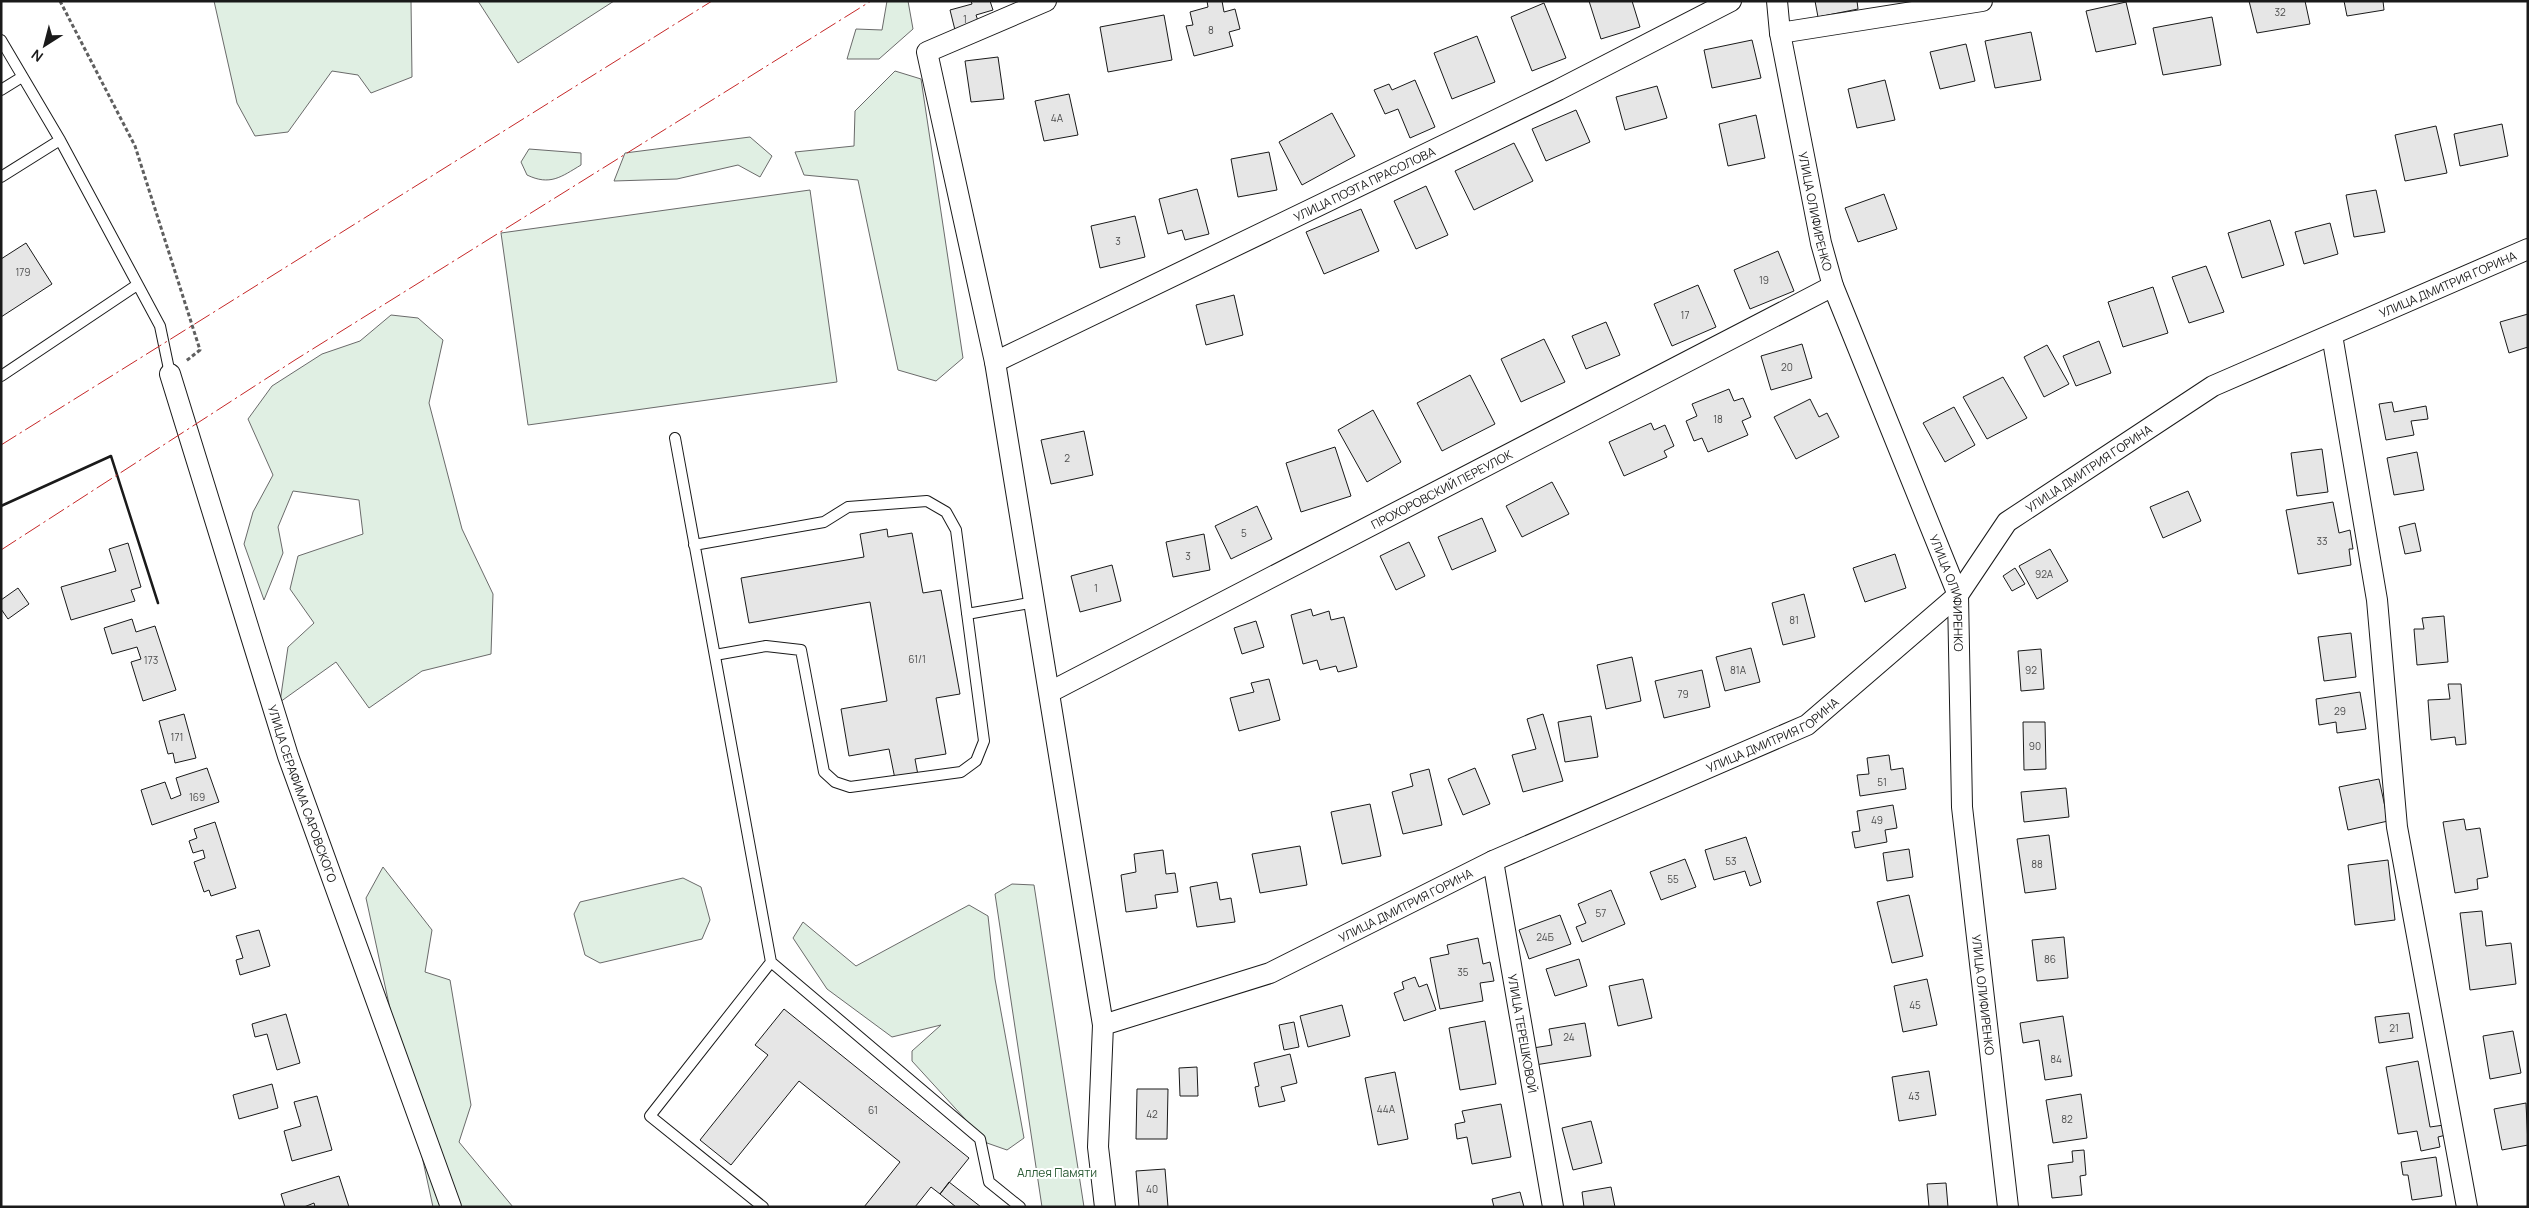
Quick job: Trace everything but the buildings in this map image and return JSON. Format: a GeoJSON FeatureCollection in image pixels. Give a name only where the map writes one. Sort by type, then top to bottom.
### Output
{"type":"FeatureCollection","features":[{"type":"Feature","properties":{"kind":"street"},"geometry":{"type":"LineString","coordinates":[[1046,1],[927,52],[996,362],[1103,1025],[1098,1147],[1105,1207]]}},
{"type":"Feature","properties":{"kind":"street","name":"УЛИЦА ПОЭТА ПРАСОЛОВА"},"geometry":{"type":"LineString","coordinates":[[996,362],[1558,90],[1731,1]]}},
{"type":"Feature","properties":{"kind":"street","name":"УЛИЦА ОЛИФИРЕНКО"},"geometry":{"type":"LineString","coordinates":[[1777,1],[1780,33],[1821,243],[1833,286],[1958,595],[1962,807],[2008,1207]]}},
{"type":"Feature","properties":{"kind":"street"},"geometry":{"type":"LineString","coordinates":[[1780,33],[1982,1]]}},
{"type":"Feature","properties":{"kind":"street","name":"УЛИЦА ДМИТРИЯ ГОРИНА"},"geometry":{"type":"LineString","coordinates":[[1103,1025],[1270,973],[1493,861],[1807,725],[1958,595],[2007,522],[2213,386],[2528,249]]}},
{"type":"Feature","properties":{"kind":"street","name":"ПРОХОРОВСКИЙ ПЕРЕУЛОК"},"geometry":{"type":"LineString","coordinates":[[1050,692],[1833,286]]}},
{"type":"Feature","properties":{"kind":"street"},"geometry":{"type":"LineString","coordinates":[[2332,335],[2376,600],[2397,826],[2467,1207]]}},
{"type":"Feature","properties":{"kind":"street","name":"УЛИЦА СЕРАФИМА САРОВСКОГО"},"geometry":{"type":"LineString","coordinates":[[170,374],[288,756],[451,1207]]}},
{"type":"Feature","properties":{"kind":"street","name":"УЛИЦА ТЕРЕШКОВОЙ"},"geometry":{"type":"LineString","coordinates":[[1493,861],[1553,1207]]}},
{"type":"Feature","properties":{"kind":"lane"},"geometry":{"type":"LineString","coordinates":[[1,40],[60,140],[160,326],[170,374]]}},
{"type":"Feature","properties":{"kind":"lane"},"geometry":{"type":"LineString","coordinates":[[1,90],[22,77]]}},
{"type":"Feature","properties":{"kind":"lane"},"geometry":{"type":"LineString","coordinates":[[1,177],[60,140]]}},
{"type":"Feature","properties":{"kind":"lane"},"geometry":{"type":"LineString","coordinates":[[1,376],[137,285]]}},
{"type":"Feature","properties":{"kind":"lane"},"geometry":{"type":"LineString","coordinates":[[675,438],[771,962],[980,1139],[989,1182],[1020,1207]]}},
{"type":"Feature","properties":{"kind":"lane"},"geometry":{"type":"LineString","coordinates":[[694,545],[824,522],[848,507],[927,501],[946,512],[956,530],[984,741],[976,761],[961,772],[850,786],[835,782],[824,772],[801,650],[766,646],[715,655]]}},
{"type":"Feature","properties":{"kind":"lane"},"geometry":{"type":"LineString","coordinates":[[967,614],[1035,602]]}},
{"type":"Feature","properties":{"kind":"lane"},"geometry":{"type":"LineString","coordinates":[[763,1207],[650,1116],[771,962]]}},
{"type":"Feature","properties":{"kind":"path"},"geometry":{"type":"LineString","coordinates":[[60,1],[135,146],[200,350],[170,374]]}},
{"type":"Feature","properties":{"kind":"green space"},"geometry":{"type":"Polygon","coordinates":[[[214,1],[411,1],[412,77],[371,93],[358,75],[332,71],[288,132],[255,136],[237,103],[214,1]]]}},
{"type":"Feature","properties":{"kind":"green space"},"geometry":{"type":"Polygon","coordinates":[[[478,1],[614,1],[518,63],[478,1]]]}},
{"type":"Feature","properties":{"kind":"green space"},"geometry":{"type":"Polygon","coordinates":[[[887,1],[908,1],[913,29],[879,59],[847,59],[856,29],[882,30],[887,1]]]}},
{"type":"Feature","properties":{"kind":"green space"},"geometry":{"type":"Polygon","coordinates":[[[895,71],[921,79],[963,358],[936,381],[898,370],[858,180],[804,175],[795,152],[854,146],[855,111],[895,71]]]}},
{"type":"Feature","properties":{"kind":"green space"},"geometry":{"type":"Polygon","coordinates":[[[750,137],[772,156],[760,177],[738,165],[677,179],[614,181],[625,153],[750,137]]]}},
{"type":"Feature","properties":{"kind":"green space"},"geometry":{"type":"Polygon","coordinates":[[[529,149],[581,153],[581,165],[555,179],[542,180],[535,178],[527,175],[521,162],[529,149]]]}},
{"type":"Feature","properties":{"kind":"green space"},"geometry":{"type":"Polygon","coordinates":[[[810,190],[837,382],[528,425],[501,233],[810,190]]]}},
{"type":"Feature","properties":{"kind":"green space"},"geometry":{"type":"Polygon","coordinates":[[[391,315],[418,318],[443,340],[429,403],[462,529],[493,594],[491,654],[422,671],[369,708],[336,662],[280,702],[288,647],[314,623],[290,589],[298,556],[363,534],[359,500],[293,491],[278,527],[283,553],[264,600],[244,544],[253,512],[273,475],[248,419],[272,386],[322,354],[360,341],[391,315]]]}},
{"type":"Feature","properties":{"kind":"green space"},"geometry":{"type":"Polygon","coordinates":[[[383,867],[432,930],[425,972],[450,980],[471,1105],[459,1142],[513,1207],[433,1207],[366,898],[383,867]]]}},
{"type":"Feature","properties":{"kind":"green space"},"geometry":{"type":"Polygon","coordinates":[[[683,878],[701,887],[710,920],[702,939],[600,963],[585,955],[574,914],[580,902],[683,878]]]}},
{"type":"Feature","properties":{"kind":"green space","name":"Аллея Памяти"},"geometry":{"type":"Polygon","coordinates":[[[1012,884],[1034,885],[1084,1207],[1042,1207],[995,894],[1012,884]]]}},
{"type":"Feature","properties":{"kind":"green space"},"geometry":{"type":"Polygon","coordinates":[[[969,905],[988,916],[995,979],[1024,1138],[1007,1150],[987,1143],[912,1061],[912,1051],[941,1025],[892,1037],[827,989],[793,938],[803,922],[856,966],[969,905]]]}},
{"type":"Feature","properties":{"kind":"wall"},"geometry":{"type":"LineString","coordinates":[[1,506],[111,456],[158,603]]}},
{"type":"Feature","properties":{"kind":"power"},"geometry":{"type":"LineString","coordinates":[[1,445],[712,1]]}},
{"type":"Feature","properties":{"kind":"power"},"geometry":{"type":"LineString","coordinates":[[1,550],[295,360],[871,1]]}}]}
